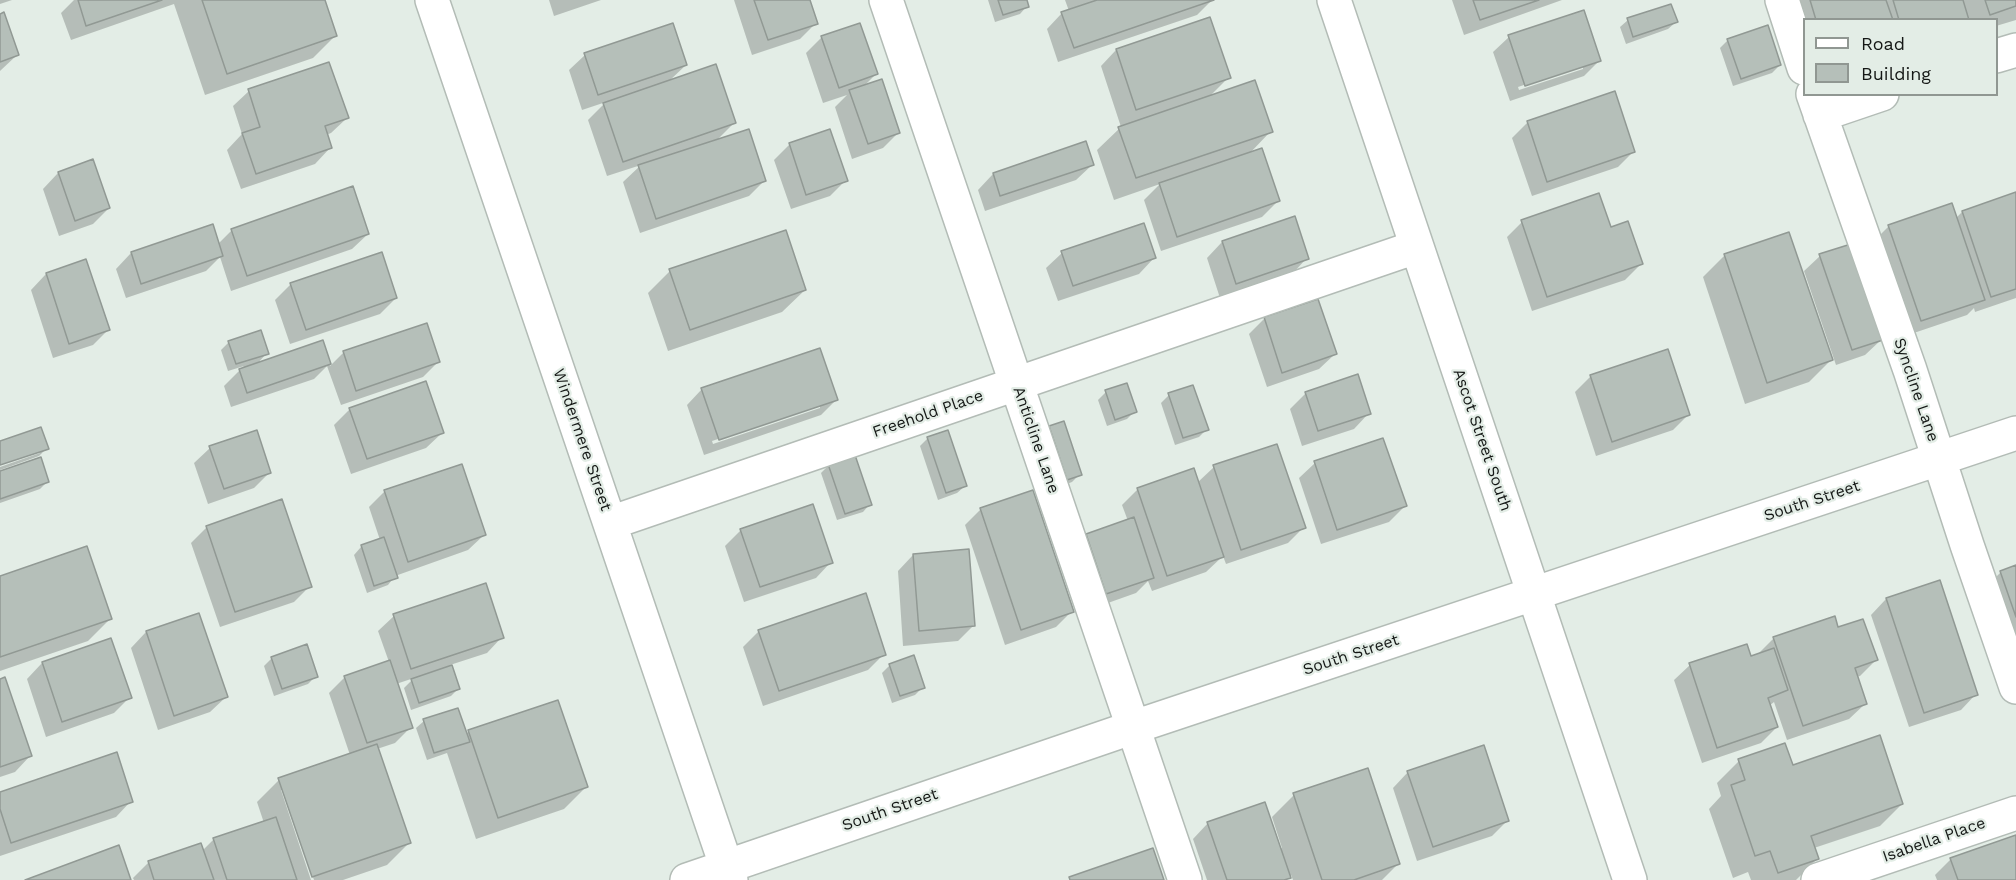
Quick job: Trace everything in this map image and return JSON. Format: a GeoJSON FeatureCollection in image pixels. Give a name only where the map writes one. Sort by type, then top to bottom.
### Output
{"type":"FeatureCollection","features":[{"type":"Feature","properties":{"kind":"street","name":"Windermere Street"},"geometry":{"type":"LineString","coordinates":[[432,0],[729,873]]}},
{"type":"Feature","properties":{"kind":"street","name":"Anticline Lane"},"geometry":{"type":"LineString","coordinates":[[886,0],[1185,880]]}},
{"type":"Feature","properties":{"kind":"street","name":"Ascot Street South"},"geometry":{"type":"LineString","coordinates":[[1334,0],[1630,880]]}},
{"type":"Feature","properties":{"kind":"street"},"geometry":{"type":"LineString","coordinates":[[1782,0],[1803,65]]}},
{"type":"Feature","properties":{"kind":"street"},"geometry":{"type":"LineString","coordinates":[[1998,55],[2016,50]]}},
{"type":"Feature","properties":{"kind":"street"},"geometry":{"type":"LineString","coordinates":[[1817,105],[1870,96]]}},
{"type":"Feature","properties":{"kind":"street","name":"Syncline Lane"},"geometry":{"type":"LineString","coordinates":[[1817,105],[1940,459],[2016,687]]}},
{"type":"Feature","properties":{"kind":"street","name":"Freehold Place"},"geometry":{"type":"LineString","coordinates":[[610,522],[1416,247]]}},
{"type":"Feature","properties":{"kind":"street","name":"South Street"},"geometry":{"type":"LineString","coordinates":[[687,880],[729,873],[1134,727],[2016,433]]}},
{"type":"Feature","properties":{"kind":"street","name":"Isabella Place"},"geometry":{"type":"LineString","coordinates":[[1818,880],[2016,813]]}},
{"type":"Feature","properties":{"kind":"building"},"geometry":{"type":"Polygon","coordinates":[[[78,0],[162,0],[86,26],[78,0]]]}},
{"type":"Feature","properties":{"kind":"building"},"geometry":{"type":"Polygon","coordinates":[[[202,0],[325,0],[337,36],[227,74],[202,0]]]}},
{"type":"Feature","properties":{"kind":"building"},"geometry":{"type":"Polygon","coordinates":[[[754,0],[810,0],[818,24],[768,40],[754,0]]]}},
{"type":"Feature","properties":{"kind":"building"},"geometry":{"type":"Polygon","coordinates":[[[998,0],[1027,0],[1029,7],[1003,15],[998,0]]]}},
{"type":"Feature","properties":{"kind":"building"},"geometry":{"type":"Polygon","coordinates":[[[1097,0],[1214,0],[1074,48],[1061,12],[1097,0]]]}},
{"type":"Feature","properties":{"kind":"building"},"geometry":{"type":"Polygon","coordinates":[[[1473,0],[1539,0],[1480,20],[1473,0]]]}},
{"type":"Feature","properties":{"kind":"building"},"geometry":{"type":"Polygon","coordinates":[[[1810,0],[1886,0],[1892,18],[1815,18],[1810,0]]]}},
{"type":"Feature","properties":{"kind":"building"},"geometry":{"type":"Polygon","coordinates":[[[1893,0],[1963,0],[1968,18],[1898,18],[1893,0]]]}},
{"type":"Feature","properties":{"kind":"building"},"geometry":{"type":"Polygon","coordinates":[[[1985,0],[2016,0],[2016,6],[1990,15],[1985,0]]]}},
{"type":"Feature","properties":{"kind":"building"},"geometry":{"type":"Polygon","coordinates":[[[1671,4],[1678,22],[1633,37],[1627,18],[1671,4]]]}},
{"type":"Feature","properties":{"kind":"building"},"geometry":{"type":"Polygon","coordinates":[[[1584,10],[1601,61],[1525,86],[1508,35],[1584,10]]]}},
{"type":"Feature","properties":{"kind":"building"},"geometry":{"type":"Polygon","coordinates":[[[4,12],[19,55],[0,62],[0,14],[4,12]]]}},
{"type":"Feature","properties":{"kind":"building"},"geometry":{"type":"Polygon","coordinates":[[[1210,17],[1231,78],[1136,110],[1116,49],[1210,17]]]}},
{"type":"Feature","properties":{"kind":"building"},"geometry":{"type":"Polygon","coordinates":[[[673,23],[687,65],[598,95],[584,53],[673,23]]]}},
{"type":"Feature","properties":{"kind":"building"},"geometry":{"type":"Polygon","coordinates":[[[860,23],[878,74],[839,88],[821,36],[860,23]]]}},
{"type":"Feature","properties":{"kind":"building"},"geometry":{"type":"Polygon","coordinates":[[[1768,25],[1781,65],[1741,79],[1727,39],[1768,25]]]}},
{"type":"Feature","properties":{"kind":"building"},"geometry":{"type":"Polygon","coordinates":[[[329,62],[349,118],[325,126],[332,148],[256,174],[242,133],[260,127],[248,89],[329,62]]]}},
{"type":"Feature","properties":{"kind":"building"},"geometry":{"type":"Polygon","coordinates":[[[716,64],[736,123],[623,162],[603,103],[716,64]]]}},
{"type":"Feature","properties":{"kind":"building"},"geometry":{"type":"Polygon","coordinates":[[[882,79],[900,133],[868,144],[849,90],[882,79]]]}},
{"type":"Feature","properties":{"kind":"building"},"geometry":{"type":"Polygon","coordinates":[[[1255,80],[1273,132],[1136,178],[1118,127],[1255,80]]]}},
{"type":"Feature","properties":{"kind":"building"},"geometry":{"type":"Polygon","coordinates":[[[1615,91],[1635,152],[1547,182],[1527,121],[1615,91]]]}},
{"type":"Feature","properties":{"kind":"building"},"geometry":{"type":"Polygon","coordinates":[[[749,129],[766,181],[656,219],[638,165],[749,129]]]}},
{"type":"Feature","properties":{"kind":"building"},"geometry":{"type":"Polygon","coordinates":[[[830,129],[848,181],[806,195],[789,143],[830,129]]]}},
{"type":"Feature","properties":{"kind":"building"},"geometry":{"type":"Polygon","coordinates":[[[1086,141],[1094,165],[1000,196],[993,173],[1086,141]]]}},
{"type":"Feature","properties":{"kind":"building"},"geometry":{"type":"Polygon","coordinates":[[[1262,148],[1280,201],[1177,237],[1159,183],[1262,148]]]}},
{"type":"Feature","properties":{"kind":"building"},"geometry":{"type":"Polygon","coordinates":[[[93,159],[110,208],[75,221],[58,172],[93,159]]]}},
{"type":"Feature","properties":{"kind":"building"},"geometry":{"type":"Polygon","coordinates":[[[353,186],[369,234],[247,276],[231,229],[353,186]]]}},
{"type":"Feature","properties":{"kind":"building"},"geometry":{"type":"Polygon","coordinates":[[[2016,192],[2016,289],[1991,297],[1962,211],[2016,192]]]}},
{"type":"Feature","properties":{"kind":"building"},"geometry":{"type":"Polygon","coordinates":[[[1599,193],[1611,227],[1628,221],[1643,264],[1547,297],[1521,220],[1599,193]]]}},
{"type":"Feature","properties":{"kind":"building"},"geometry":{"type":"Polygon","coordinates":[[[1952,203],[1985,300],[1921,321],[1888,225],[1952,203]]]}},
{"type":"Feature","properties":{"kind":"building"},"geometry":{"type":"Polygon","coordinates":[[[1295,216],[1309,259],[1236,284],[1222,241],[1295,216]]]}},
{"type":"Feature","properties":{"kind":"building"},"geometry":{"type":"Polygon","coordinates":[[[1144,223],[1156,258],[1073,286],[1061,251],[1144,223]]]}},
{"type":"Feature","properties":{"kind":"building"},"geometry":{"type":"Polygon","coordinates":[[[213,224],[223,256],[141,284],[131,252],[213,224]]]}},
{"type":"Feature","properties":{"kind":"building"},"geometry":{"type":"Polygon","coordinates":[[[786,230],[806,290],[690,330],[669,269],[786,230]]]}},
{"type":"Feature","properties":{"kind":"building"},"geometry":{"type":"Polygon","coordinates":[[[1789,232],[1833,360],[1767,383],[1724,254],[1789,232]]]}},
{"type":"Feature","properties":{"kind":"building"},"geometry":{"type":"Polygon","coordinates":[[[1851,244],[1883,340],[1852,350],[1819,254],[1851,244]]]}},
{"type":"Feature","properties":{"kind":"building"},"geometry":{"type":"Polygon","coordinates":[[[382,252],[397,298],[306,330],[290,283],[382,252]]]}},
{"type":"Feature","properties":{"kind":"building"},"geometry":{"type":"Polygon","coordinates":[[[86,259],[110,330],[69,344],[46,273],[86,259]]]}},
{"type":"Feature","properties":{"kind":"building"},"geometry":{"type":"Polygon","coordinates":[[[1318,299],[1337,354],[1282,373],[1264,317],[1318,299]]]}},
{"type":"Feature","properties":{"kind":"building"},"geometry":{"type":"Polygon","coordinates":[[[427,323],[440,362],[356,391],[343,351],[427,323]]]}},
{"type":"Feature","properties":{"kind":"building"},"geometry":{"type":"Polygon","coordinates":[[[261,330],[269,354],[236,364],[228,341],[261,330]]]}},
{"type":"Feature","properties":{"kind":"building"},"geometry":{"type":"Polygon","coordinates":[[[323,340],[331,364],[247,393],[239,369],[323,340]]]}},
{"type":"Feature","properties":{"kind":"building"},"geometry":{"type":"Polygon","coordinates":[[[820,348],[838,400],[719,440],[701,388],[820,348]]]}},
{"type":"Feature","properties":{"kind":"building"},"geometry":{"type":"Polygon","coordinates":[[[1668,349],[1690,415],[1612,442],[1590,375],[1668,349]]]}},
{"type":"Feature","properties":{"kind":"building"},"geometry":{"type":"Polygon","coordinates":[[[1358,374],[1371,414],[1318,431],[1305,392],[1358,374]]]}},
{"type":"Feature","properties":{"kind":"building"},"geometry":{"type":"Polygon","coordinates":[[[426,381],[444,433],[367,459],[349,408],[426,381]]]}},
{"type":"Feature","properties":{"kind":"building"},"geometry":{"type":"Polygon","coordinates":[[[1127,383],[1137,412],[1115,420],[1105,390],[1127,383]]]}},
{"type":"Feature","properties":{"kind":"building"},"geometry":{"type":"Polygon","coordinates":[[[1193,385],[1209,430],[1183,438],[1168,393],[1193,385]]]}},
{"type":"Feature","properties":{"kind":"building"},"geometry":{"type":"Polygon","coordinates":[[[1064,421],[1082,475],[1067,480],[1049,426],[1064,421]]]}},
{"type":"Feature","properties":{"kind":"building"},"geometry":{"type":"Polygon","coordinates":[[[41,427],[49,449],[0,465],[0,441],[41,427]]]}},
{"type":"Feature","properties":{"kind":"building"},"geometry":{"type":"Polygon","coordinates":[[[257,430],[271,473],[224,489],[209,446],[257,430]]]}},
{"type":"Feature","properties":{"kind":"building"},"geometry":{"type":"Polygon","coordinates":[[[948,430],[967,486],[946,493],[927,437],[948,430]]]}},
{"type":"Feature","properties":{"kind":"building"},"geometry":{"type":"Polygon","coordinates":[[[1383,438],[1407,506],[1337,530],[1314,461],[1383,438]]]}},
{"type":"Feature","properties":{"kind":"building"},"geometry":{"type":"Polygon","coordinates":[[[1277,444],[1306,528],[1241,550],[1213,465],[1277,444]]]}},
{"type":"Feature","properties":{"kind":"building"},"geometry":{"type":"Polygon","coordinates":[[[855,455],[872,505],[845,514],[828,464],[855,455]]]}},
{"type":"Feature","properties":{"kind":"building"},"geometry":{"type":"Polygon","coordinates":[[[41,457],[49,482],[0,499],[0,471],[41,457]]]}},
{"type":"Feature","properties":{"kind":"building"},"geometry":{"type":"Polygon","coordinates":[[[462,464],[486,535],[408,562],[384,490],[462,464]]]}},
{"type":"Feature","properties":{"kind":"building"},"geometry":{"type":"Polygon","coordinates":[[[1194,468],[1224,557],[1167,576],[1137,488],[1194,468]]]}},
{"type":"Feature","properties":{"kind":"building"},"geometry":{"type":"Polygon","coordinates":[[[1033,490],[1074,612],[1021,630],[980,508],[1033,490]]]}},
{"type":"Feature","properties":{"kind":"building"},"geometry":{"type":"Polygon","coordinates":[[[282,499],[312,587],[235,612],[206,526],[282,499]]]}},
{"type":"Feature","properties":{"kind":"building"},"geometry":{"type":"Polygon","coordinates":[[[813,504],[833,563],[760,587],[740,529],[813,504]]]}},
{"type":"Feature","properties":{"kind":"building"},"geometry":{"type":"Polygon","coordinates":[[[1134,517],[1154,578],[1106,594],[1086,534],[1134,517]]]}},
{"type":"Feature","properties":{"kind":"building"},"geometry":{"type":"Polygon","coordinates":[[[384,537],[398,578],[374,586],[361,545],[384,537]]]}},
{"type":"Feature","properties":{"kind":"building"},"geometry":{"type":"Polygon","coordinates":[[[87,546],[112,619],[0,657],[0,576],[87,546]]]}},
{"type":"Feature","properties":{"kind":"building"},"geometry":{"type":"Polygon","coordinates":[[[969,549],[975,626],[919,631],[913,554],[969,549]]]}},
{"type":"Feature","properties":{"kind":"building"},"geometry":{"type":"Polygon","coordinates":[[[2016,565],[2016,617],[2000,571],[2016,565]]]}},
{"type":"Feature","properties":{"kind":"building"},"geometry":{"type":"Polygon","coordinates":[[[1940,580],[1978,695],[1924,713],[1886,598],[1940,580]]]}},
{"type":"Feature","properties":{"kind":"building"},"geometry":{"type":"Polygon","coordinates":[[[486,583],[504,638],[411,669],[393,614],[486,583]]]}},
{"type":"Feature","properties":{"kind":"building"},"geometry":{"type":"Polygon","coordinates":[[[866,593],[886,655],[779,691],[758,630],[866,593]]]}},
{"type":"Feature","properties":{"kind":"building"},"geometry":{"type":"Polygon","coordinates":[[[199,613],[228,697],[174,716],[146,631],[199,613]]]}},
{"type":"Feature","properties":{"kind":"building"},"geometry":{"type":"Polygon","coordinates":[[[1835,616],[1838,627],[1863,619],[1878,660],[1855,668],[1867,704],[1803,726],[1773,637],[1835,616]]]}},
{"type":"Feature","properties":{"kind":"building"},"geometry":{"type":"Polygon","coordinates":[[[111,638],[132,698],[62,722],[42,662],[111,638]]]}},
{"type":"Feature","properties":{"kind":"building"},"geometry":{"type":"Polygon","coordinates":[[[307,644],[318,677],[282,689],[271,657],[307,644]]]}},
{"type":"Feature","properties":{"kind":"building"},"geometry":{"type":"Polygon","coordinates":[[[1747,644],[1751,656],[1774,648],[1788,690],[1768,698],[1778,727],[1717,748],[1689,663],[1747,644]]]}},
{"type":"Feature","properties":{"kind":"building"},"geometry":{"type":"Polygon","coordinates":[[[914,655],[925,688],[900,696],[889,664],[914,655]]]}},
{"type":"Feature","properties":{"kind":"building"},"geometry":{"type":"Polygon","coordinates":[[[390,660],[413,728],[367,743],[344,676],[390,660]]]}},
{"type":"Feature","properties":{"kind":"building"},"geometry":{"type":"Polygon","coordinates":[[[452,665],[460,689],[419,703],[411,679],[452,665]]]}},
{"type":"Feature","properties":{"kind":"building"},"geometry":{"type":"Polygon","coordinates":[[[5,677],[32,756],[0,767],[0,679],[5,677]]]}},
{"type":"Feature","properties":{"kind":"building"},"geometry":{"type":"Polygon","coordinates":[[[558,700],[588,787],[498,818],[468,730],[558,700]]]}},
{"type":"Feature","properties":{"kind":"building"},"geometry":{"type":"Polygon","coordinates":[[[458,708],[470,742],[434,753],[423,719],[458,708]]]}},
{"type":"Feature","properties":{"kind":"building"},"geometry":{"type":"Polygon","coordinates":[[[1880,735],[1903,804],[1811,836],[1819,859],[1778,873],[1770,851],[1755,856],[1731,785],[1745,780],[1738,759],[1785,743],[1793,765],[1880,735]]]}},
{"type":"Feature","properties":{"kind":"building"},"geometry":{"type":"Polygon","coordinates":[[[377,744],[411,843],[312,877],[278,778],[377,744]]]}},
{"type":"Feature","properties":{"kind":"building"},"geometry":{"type":"Polygon","coordinates":[[[1484,745],[1509,821],[1433,847],[1407,771],[1484,745]]]}},
{"type":"Feature","properties":{"kind":"building"},"geometry":{"type":"Polygon","coordinates":[[[117,752],[133,802],[11,843],[0,809],[0,792],[117,752]]]}},
{"type":"Feature","properties":{"kind":"building"},"geometry":{"type":"Polygon","coordinates":[[[1368,768],[1400,864],[1354,880],[1322,880],[1293,793],[1368,768]]]}},
{"type":"Feature","properties":{"kind":"building"},"geometry":{"type":"Polygon","coordinates":[[[1265,802],[1291,878],[1227,880],[1207,822],[1265,802]]]}},
{"type":"Feature","properties":{"kind":"building"},"geometry":{"type":"Polygon","coordinates":[[[276,817],[297,880],[227,880],[213,838],[276,817]]]}},
{"type":"Feature","properties":{"kind":"building"},"geometry":{"type":"Polygon","coordinates":[[[2016,835],[2016,880],[1958,880],[1950,858],[2016,835]]]}},
{"type":"Feature","properties":{"kind":"building"},"geometry":{"type":"Polygon","coordinates":[[[201,843],[214,880],[154,880],[148,861],[201,843]]]}},
{"type":"Feature","properties":{"kind":"building"},"geometry":{"type":"Polygon","coordinates":[[[119,845],[131,880],[25,880],[119,845]]]}},
{"type":"Feature","properties":{"kind":"building"},"geometry":{"type":"Polygon","coordinates":[[[1153,848],[1164,880],[1070,880],[1069,877],[1153,848]]]}}]}
